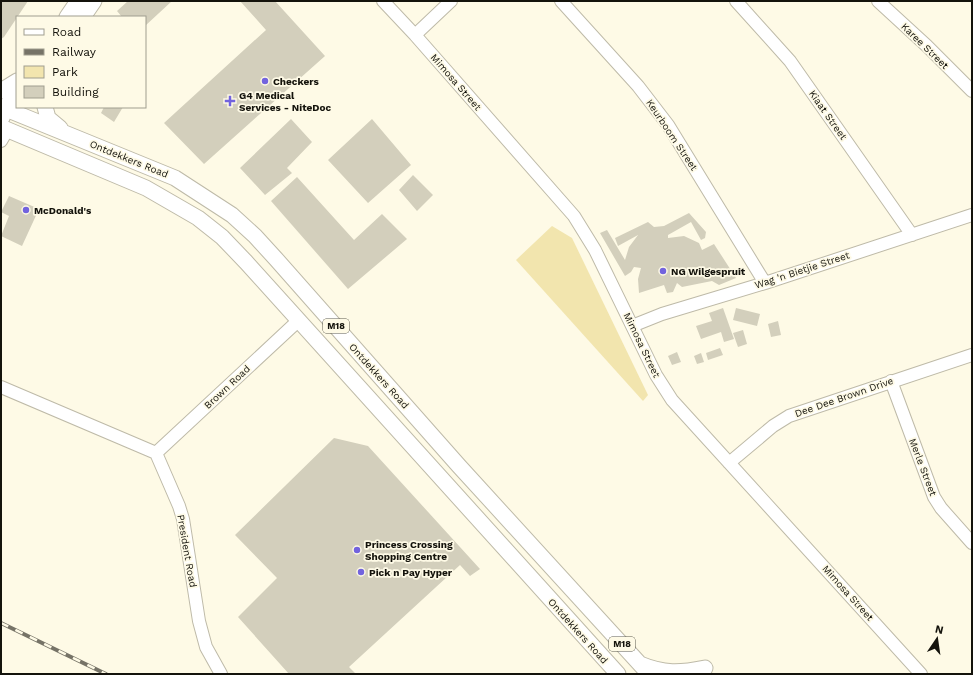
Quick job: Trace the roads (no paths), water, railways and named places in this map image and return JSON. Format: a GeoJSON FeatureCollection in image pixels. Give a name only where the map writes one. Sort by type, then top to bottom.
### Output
{"type":"FeatureCollection","features":[{"type":"Feature","properties":{"kind":"main road"},"geometry":{"type":"LineString","coordinates":[[68,16],[88,2]]}},
{"type":"Feature","properties":{"kind":"main road"},"geometry":{"type":"LineString","coordinates":[[83,16],[88,2]]}},
{"type":"Feature","properties":{"kind":"main road"},"geometry":{"type":"LineString","coordinates":[[1,91],[16,82]]}},
{"type":"Feature","properties":{"kind":"main road"},"geometry":{"type":"LineString","coordinates":[[3,122],[16,92]]}},
{"type":"Feature","properties":{"kind":"main road"},"geometry":{"type":"LineString","coordinates":[[45,108],[48,118],[76,137]]}},
{"type":"Feature","properties":{"kind":"main road","name":"Ontdekkers Road"},"geometry":{"type":"LineString","coordinates":[[3,122],[22,111],[76,137],[175,178],[232,215],[255,236],[459,466],[644,669]]}},
{"type":"Feature","properties":{"kind":"main road","name":"Ontdekkers Road"},"geometry":{"type":"LineString","coordinates":[[3,122],[146,188],[198,218],[222,237],[299,320],[615,672]]}},
{"type":"Feature","properties":{"kind":"main road"},"geometry":{"type":"LineString","coordinates":[[644,669],[682,672],[704,668]]}},
{"type":"Feature","properties":{"kind":"street","name":"Mimosa Street"},"geometry":{"type":"LineString","coordinates":[[383,1],[415,35],[574,216],[595,250],[632,326],[664,388],[672,400],[921,674]]}},
{"type":"Feature","properties":{"kind":"street"},"geometry":{"type":"LineString","coordinates":[[415,35],[451,1]]}},
{"type":"Feature","properties":{"kind":"street","name":"Keurboom Street"},"geometry":{"type":"LineString","coordinates":[[561,1],[638,86],[668,125],[765,283]]}},
{"type":"Feature","properties":{"kind":"street","name":"Kiaat Street"},"geometry":{"type":"LineString","coordinates":[[736,1],[790,61],[912,235]]}},
{"type":"Feature","properties":{"kind":"street","name":"Karee Street"},"geometry":{"type":"LineString","coordinates":[[878,1],[927,46],[972,92]]}},
{"type":"Feature","properties":{"kind":"street","name":"Wag 'n Bietjie Street"},"geometry":{"type":"LineString","coordinates":[[632,326],[662,314],[765,283],[972,215]]}},
{"type":"Feature","properties":{"kind":"street","name":"Brown Road"},"geometry":{"type":"LineString","coordinates":[[156,453],[299,320]]}},
{"type":"Feature","properties":{"kind":"street","name":"Dee Dee Brown Drive"},"geometry":{"type":"LineString","coordinates":[[729,464],[773,426],[789,416],[972,355]]}},
{"type":"Feature","properties":{"kind":"street","name":"Merle Street"},"geometry":{"type":"LineString","coordinates":[[891,381],[934,497],[972,543]]}},
{"type":"Feature","properties":{"kind":"street"},"geometry":{"type":"LineString","coordinates":[[1,387],[156,453]]}},
{"type":"Feature","properties":{"kind":"street","name":"President Road"},"geometry":{"type":"LineString","coordinates":[[156,453],[181,512],[199,621],[206,647],[220,674]]}},
{"type":"Feature","properties":{"kind":"railway"},"geometry":{"type":"LineString","coordinates":[[1,623],[106,674]]}},
{"type":"Feature","properties":{"kind":"place","name":"Checkers"},"geometry":{"type":"Point","coordinates":[265,81]}},
{"type":"Feature","properties":{"kind":"place","name":"G4 Medical Services - NiteDoc"},"geometry":{"type":"Point","coordinates":[230,101]}},
{"type":"Feature","properties":{"kind":"place","name":"McDonald's"},"geometry":{"type":"Point","coordinates":[26,210]}},
{"type":"Feature","properties":{"kind":"place","name":"NG Wilgespruit"},"geometry":{"type":"Point","coordinates":[663,271]}},
{"type":"Feature","properties":{"kind":"place","name":"Princess Crossing Shopping Centre"},"geometry":{"type":"Point","coordinates":[357,550]}},
{"type":"Feature","properties":{"kind":"place","name":"Pick n Pay Hyper"},"geometry":{"type":"Point","coordinates":[361,572]}}]}
